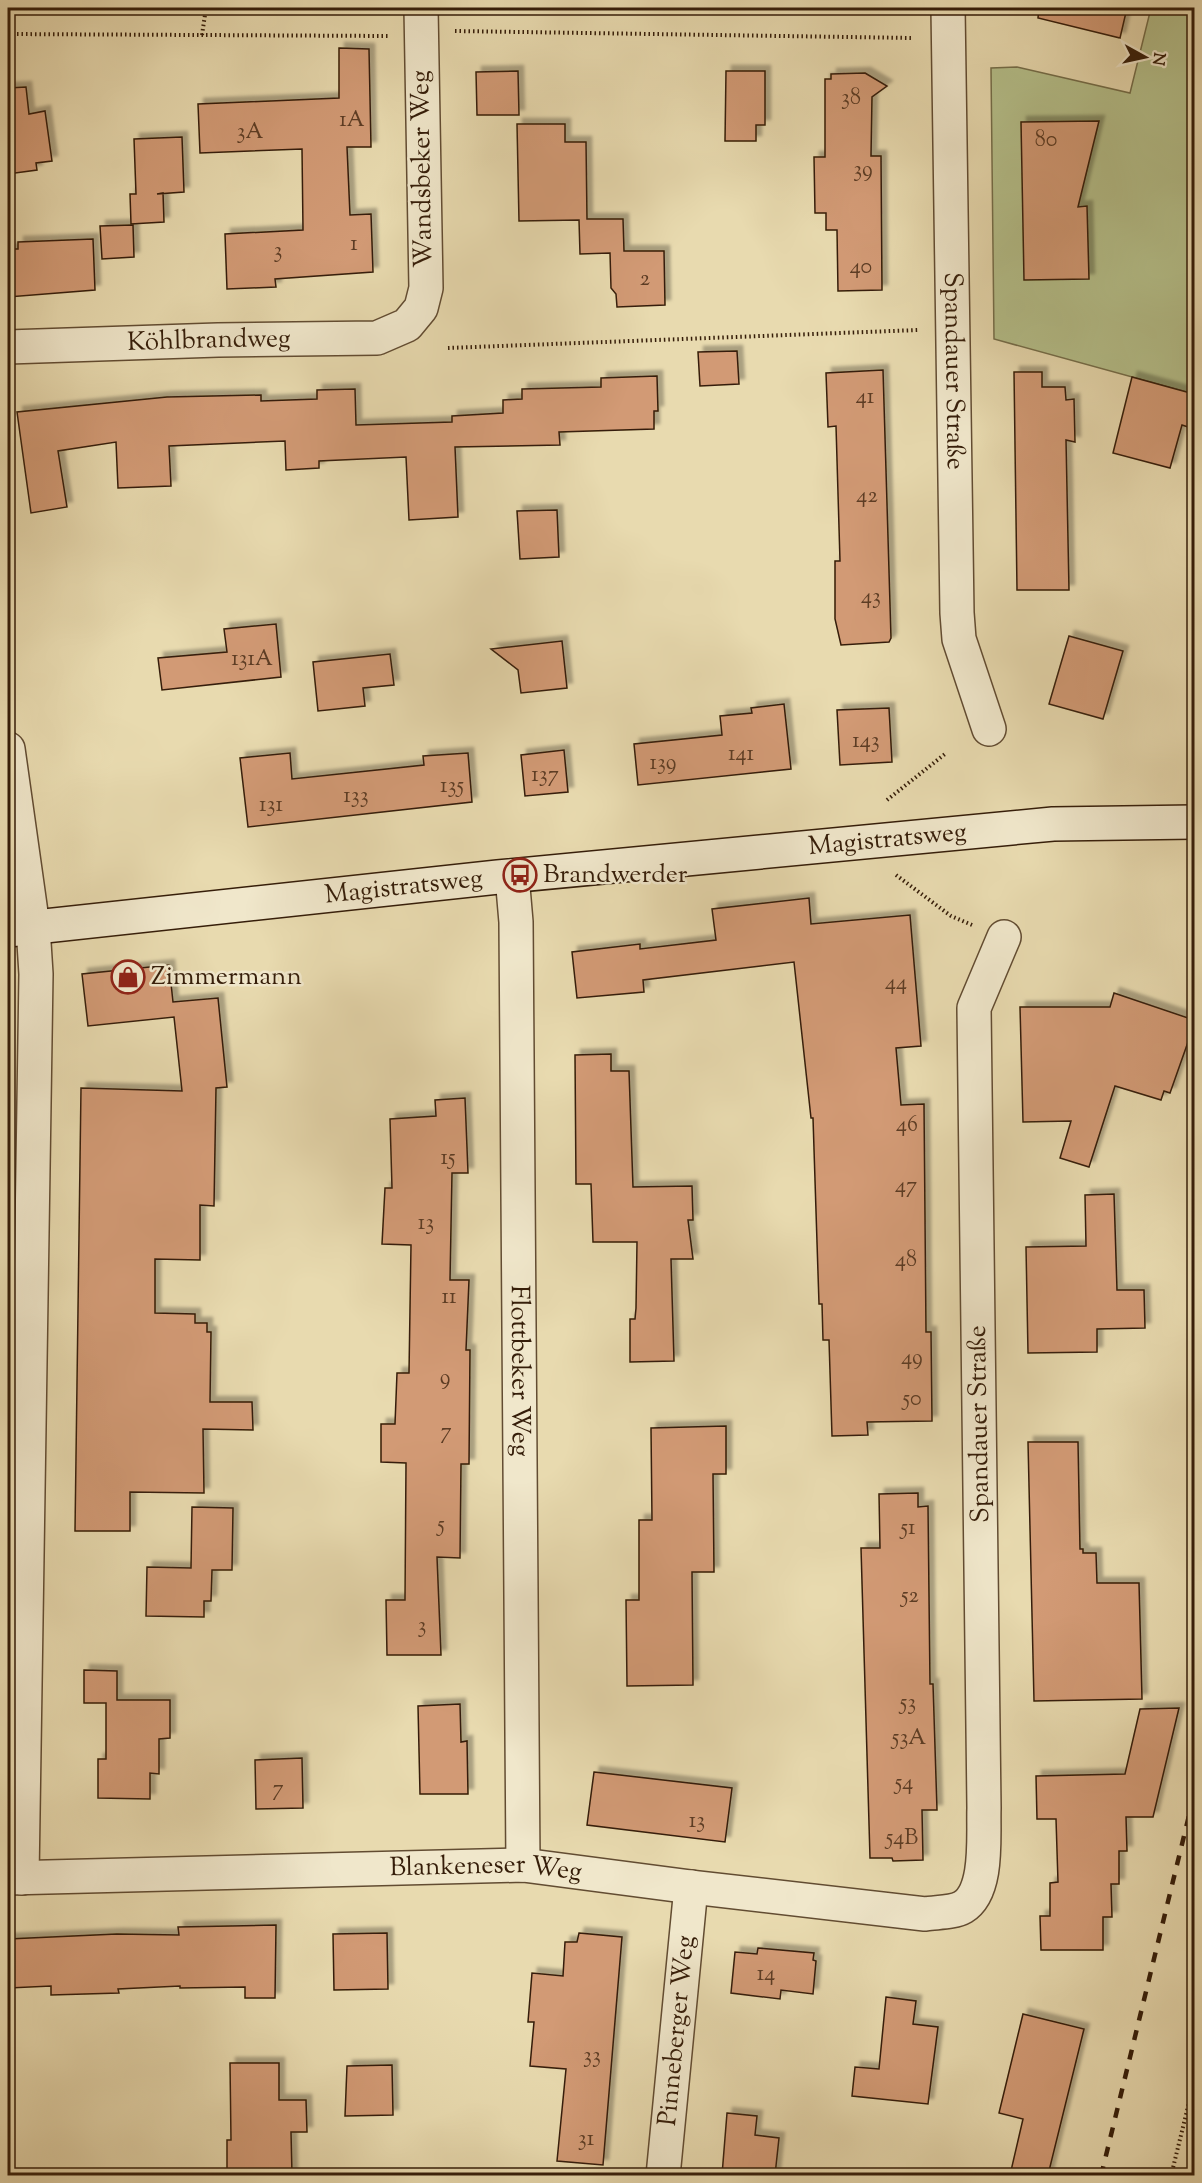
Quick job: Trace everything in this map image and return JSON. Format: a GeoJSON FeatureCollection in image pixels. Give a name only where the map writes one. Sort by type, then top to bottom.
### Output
{"type":"FeatureCollection","features":[{"type":"Feature","properties":{"kind":"street","name":"Wandsbeker Weg"},"geometry":{"type":"LineString","coordinates":[[407,325],[421,308],[426,288],[421,8]]}},
{"type":"Feature","properties":{"kind":"street","name":"Spandauer Straße"},"geometry":{"type":"LineString","coordinates":[[948,8],[957,613],[959,639],[989,729]]}},
{"type":"Feature","properties":{"kind":"street","name":"Köhlbrandweg"},"geometry":{"type":"LineString","coordinates":[[8,347],[377,338],[407,325]]}},
{"type":"Feature","properties":{"kind":"street"},"geometry":{"type":"LineString","coordinates":[[8,749],[20,929],[36,974],[14,1878]]}},
{"type":"Feature","properties":{"kind":"street","name":"Magistratsweg"},"geometry":{"type":"LineString","coordinates":[[20,929],[512,876],[1053,824],[1194,822]]}},
{"type":"Feature","properties":{"kind":"street","name":"Flottbeker Weg"},"geometry":{"type":"LineString","coordinates":[[512,876],[516,922],[523,1865]]}},
{"type":"Feature","properties":{"kind":"street","name":"Spandauer Straße"},"geometry":{"type":"LineString","coordinates":[[961,1908],[973,1899],[982,1873],[984,1808],[974,1008],[1004,938]]}},
{"type":"Feature","properties":{"kind":"street","name":"Blankeneser Weg"},"geometry":{"type":"LineString","coordinates":[[14,1878],[523,1865],[925,1914],[961,1908]]}},
{"type":"Feature","properties":{"kind":"street","name":"Pinneberger Weg"},"geometry":{"type":"LineString","coordinates":[[663,2175],[691,1887]]}},
{"type":"Feature","properties":{"kind":"path"},"geometry":{"type":"LineString","coordinates":[[202,35],[206,8]]}},
{"type":"Feature","properties":{"kind":"path"},"geometry":{"type":"LineString","coordinates":[[455,31],[916,38]]}},
{"type":"Feature","properties":{"kind":"path"},"geometry":{"type":"LineString","coordinates":[[8,34],[391,36]]}},
{"type":"Feature","properties":{"kind":"path"},"geometry":{"type":"LineString","coordinates":[[448,348],[923,330]]}},
{"type":"Feature","properties":{"kind":"path"},"geometry":{"type":"LineString","coordinates":[[887,800],[945,754]]}},
{"type":"Feature","properties":{"kind":"path"},"geometry":{"type":"LineString","coordinates":[[894,874],[951,916],[1004,938]]}},
{"type":"Feature","properties":{"kind":"path"},"geometry":{"type":"LineString","coordinates":[[1171,2175],[1194,2082]]}},
{"type":"Feature","properties":{"kind":"green space"},"geometry":{"type":"Polygon","coordinates":[[[1151,8],[1194,8],[1194,394],[994,339],[991,68],[1017,67],[1130,93],[1151,8]]]}},
{"type":"Feature","properties":{"kind":"building"},"geometry":{"type":"Polygon","coordinates":[[[1039,8],[1127,8],[1120,38],[1038,18],[1039,8]]]}},
{"type":"Feature","properties":{"kind":"building"},"geometry":{"type":"Polygon","coordinates":[[[339,48],[369,49],[371,147],[347,147],[350,215],[371,214],[373,272],[275,279],[276,287],[227,289],[225,234],[303,230],[302,149],[200,153],[198,104],[339,98],[339,48]]]}},
{"type":"Feature","properties":{"kind":"building"},"geometry":{"type":"Polygon","coordinates":[[[518,71],[519,115],[477,115],[476,72],[518,71]]]}},
{"type":"Feature","properties":{"kind":"building"},"geometry":{"type":"Polygon","coordinates":[[[726,71],[765,71],[765,125],[756,125],[756,141],[725,141],[726,71]]]}},
{"type":"Feature","properties":{"kind":"building"},"geometry":{"type":"Polygon","coordinates":[[[865,73],[887,86],[872,97],[871,156],[881,156],[882,290],[838,291],[837,230],[826,230],[826,213],[815,213],[814,157],[825,157],[825,79],[831,79],[831,74],[865,73]]]}},
{"type":"Feature","properties":{"kind":"building"},"geometry":{"type":"Polygon","coordinates":[[[26,87],[29,114],[45,111],[52,161],[36,163],[37,170],[8,174],[8,88],[26,87]]]}},
{"type":"Feature","properties":{"kind":"building"},"geometry":{"type":"Polygon","coordinates":[[[1099,121],[1078,207],[1087,206],[1089,279],[1024,280],[1021,122],[1099,121]]]}},
{"type":"Feature","properties":{"kind":"building"},"geometry":{"type":"Polygon","coordinates":[[[517,124],[565,124],[565,142],[586,142],[587,219],[623,219],[624,251],[664,251],[665,305],[617,307],[616,294],[611,288],[610,253],[580,254],[579,220],[519,221],[517,124]]]}},
{"type":"Feature","properties":{"kind":"building"},"geometry":{"type":"Polygon","coordinates":[[[182,137],[184,192],[163,194],[164,222],[131,224],[130,194],[136,194],[134,139],[182,137]]]}},
{"type":"Feature","properties":{"kind":"building"},"geometry":{"type":"Polygon","coordinates":[[[133,225],[134,257],[102,259],[100,226],[133,225]]]}},
{"type":"Feature","properties":{"kind":"building"},"geometry":{"type":"Polygon","coordinates":[[[93,239],[95,290],[8,297],[8,249],[18,249],[18,242],[93,239]]]}},
{"type":"Feature","properties":{"kind":"building"},"geometry":{"type":"Polygon","coordinates":[[[737,351],[739,384],[700,386],[698,352],[737,351]]]}},
{"type":"Feature","properties":{"kind":"building"},"geometry":{"type":"Polygon","coordinates":[[[883,370],[891,638],[889,642],[841,645],[835,619],[835,561],[840,561],[836,426],[828,427],[826,373],[883,370]]]}},
{"type":"Feature","properties":{"kind":"building"},"geometry":{"type":"Polygon","coordinates":[[[1014,372],[1042,372],[1042,387],[1065,387],[1066,400],[1074,399],[1075,442],[1066,440],[1069,590],[1017,590],[1014,372]]]}},
{"type":"Feature","properties":{"kind":"building"},"geometry":{"type":"Polygon","coordinates":[[[657,376],[658,411],[654,411],[654,429],[559,432],[560,445],[455,447],[458,517],[409,520],[406,457],[319,461],[319,468],[286,470],[285,441],[169,446],[171,486],[118,488],[116,442],[58,451],[67,507],[31,513],[17,412],[167,397],[261,395],[261,401],[317,399],[317,390],[355,389],[356,425],[452,422],[452,416],[503,413],[503,400],[522,399],[522,389],[601,387],[601,378],[657,376]]]}},
{"type":"Feature","properties":{"kind":"building"},"geometry":{"type":"Polygon","coordinates":[[[1132,377],[1194,394],[1194,429],[1182,425],[1170,468],[1113,453],[1132,377]]]}},
{"type":"Feature","properties":{"kind":"building"},"geometry":{"type":"Polygon","coordinates":[[[557,510],[559,557],[520,559],[517,511],[557,510]]]}},
{"type":"Feature","properties":{"kind":"building"},"geometry":{"type":"Polygon","coordinates":[[[276,624],[281,677],[162,690],[158,658],[227,652],[224,629],[276,624]]]}},
{"type":"Feature","properties":{"kind":"building"},"geometry":{"type":"Polygon","coordinates":[[[1069,636],[1123,651],[1103,719],[1049,704],[1069,636]]]}},
{"type":"Feature","properties":{"kind":"building"},"geometry":{"type":"Polygon","coordinates":[[[562,641],[567,688],[521,693],[518,670],[491,649],[562,641]]]}},
{"type":"Feature","properties":{"kind":"building"},"geometry":{"type":"Polygon","coordinates":[[[390,654],[394,685],[363,688],[365,706],[318,711],[313,662],[390,654]]]}},
{"type":"Feature","properties":{"kind":"building"},"geometry":{"type":"Polygon","coordinates":[[[784,704],[791,769],[638,785],[634,744],[722,735],[720,716],[752,713],[751,708],[784,704]]]}},
{"type":"Feature","properties":{"kind":"building"},"geometry":{"type":"Polygon","coordinates":[[[889,708],[892,762],[840,765],[837,710],[889,708]]]}},
{"type":"Feature","properties":{"kind":"building"},"geometry":{"type":"Polygon","coordinates":[[[564,750],[568,792],[525,796],[521,755],[564,750]]]}},
{"type":"Feature","properties":{"kind":"building"},"geometry":{"type":"Polygon","coordinates":[[[290,753],[292,779],[424,765],[423,756],[468,753],[472,802],[248,827],[240,758],[290,753]]]}},
{"type":"Feature","properties":{"kind":"building"},"geometry":{"type":"Polygon","coordinates":[[[809,898],[811,924],[910,915],[921,1046],[896,1048],[901,1105],[924,1104],[926,1332],[931,1332],[932,1421],[867,1422],[868,1435],[832,1436],[829,1340],[823,1340],[822,1304],[819,1304],[813,1118],[811,1118],[794,962],[643,980],[644,992],[577,998],[572,952],[640,944],[640,949],[716,940],[712,909],[809,898]]]}},
{"type":"Feature","properties":{"kind":"building"},"geometry":{"type":"Polygon","coordinates":[[[169,965],[173,1002],[218,998],[227,1087],[216,1088],[214,1206],[200,1205],[200,1260],[155,1259],[155,1313],[195,1314],[195,1323],[207,1323],[207,1332],[211,1332],[210,1402],[252,1402],[253,1430],[203,1429],[204,1493],[130,1492],[130,1531],[75,1531],[81,1088],[182,1091],[174,1017],[88,1026],[82,974],[169,965]]]}},
{"type":"Feature","properties":{"kind":"building"},"geometry":{"type":"Polygon","coordinates":[[[1114,993],[1194,1020],[1194,1025],[1170,1093],[1164,1091],[1161,1100],[1115,1086],[1089,1167],[1060,1158],[1071,1121],[1023,1122],[1020,1007],[1110,1007],[1114,993]]]}},
{"type":"Feature","properties":{"kind":"building"},"geometry":{"type":"Polygon","coordinates":[[[611,1054],[611,1071],[629,1071],[633,1187],[692,1186],[693,1220],[688,1220],[693,1259],[671,1259],[674,1361],[630,1362],[630,1319],[635,1319],[636,1308],[637,1242],[593,1242],[591,1184],[576,1184],[575,1055],[611,1054]]]}},
{"type":"Feature","properties":{"kind":"building"},"geometry":{"type":"Polygon","coordinates":[[[465,1098],[468,1173],[452,1173],[450,1280],[469,1280],[466,1350],[470,1350],[469,1464],[461,1464],[460,1558],[437,1557],[441,1655],[387,1655],[386,1600],[405,1600],[406,1463],[381,1462],[381,1424],[395,1424],[397,1373],[409,1373],[411,1245],[382,1244],[385,1188],[392,1188],[390,1119],[436,1116],[435,1100],[465,1098]]]}},
{"type":"Feature","properties":{"kind":"building"},"geometry":{"type":"Polygon","coordinates":[[[1114,1194],[1117,1290],[1144,1290],[1145,1328],[1097,1329],[1097,1352],[1028,1353],[1026,1247],[1086,1246],[1085,1195],[1114,1194]]]}},
{"type":"Feature","properties":{"kind":"building"},"geometry":{"type":"Polygon","coordinates":[[[726,1426],[726,1474],[713,1474],[714,1572],[692,1572],[693,1685],[627,1686],[626,1600],[639,1600],[639,1520],[652,1520],[651,1428],[726,1426]]]}},
{"type":"Feature","properties":{"kind":"building"},"geometry":{"type":"Polygon","coordinates":[[[1028,1442],[1078,1442],[1080,1549],[1083,1549],[1083,1553],[1096,1553],[1097,1583],[1139,1583],[1142,1699],[1034,1701],[1028,1442]]]}},
{"type":"Feature","properties":{"kind":"building"},"geometry":{"type":"Polygon","coordinates":[[[918,1493],[918,1507],[928,1506],[930,1684],[933,1684],[937,1810],[922,1810],[923,1860],[893,1861],[892,1858],[870,1858],[861,1548],[880,1548],[879,1494],[918,1493]]]}},
{"type":"Feature","properties":{"kind":"building"},"geometry":{"type":"Polygon","coordinates":[[[192,1507],[233,1508],[232,1570],[212,1570],[211,1601],[204,1601],[204,1617],[146,1616],[147,1567],[191,1568],[192,1507]]]}},
{"type":"Feature","properties":{"kind":"building"},"geometry":{"type":"Polygon","coordinates":[[[84,1670],[117,1671],[117,1700],[170,1700],[170,1738],[159,1739],[159,1774],[150,1773],[150,1799],[98,1798],[98,1759],[106,1759],[106,1703],[84,1703],[84,1670]]]}},
{"type":"Feature","properties":{"kind":"building"},"geometry":{"type":"Polygon","coordinates":[[[460,1704],[461,1742],[467,1741],[468,1794],[420,1794],[418,1706],[460,1704]]]}},
{"type":"Feature","properties":{"kind":"building"},"geometry":{"type":"Polygon","coordinates":[[[1179,1708],[1153,1817],[1126,1817],[1127,1851],[1119,1851],[1119,1884],[1111,1884],[1112,1917],[1103,1917],[1103,1950],[1041,1950],[1040,1916],[1050,1916],[1050,1883],[1058,1882],[1056,1819],[1037,1819],[1036,1776],[1125,1774],[1140,1709],[1179,1708]]]}},
{"type":"Feature","properties":{"kind":"building"},"geometry":{"type":"Polygon","coordinates":[[[302,1758],[303,1808],[256,1809],[255,1760],[302,1758]]]}},
{"type":"Feature","properties":{"kind":"building"},"geometry":{"type":"Polygon","coordinates":[[[594,1772],[732,1788],[725,1842],[587,1825],[594,1772]]]}},
{"type":"Feature","properties":{"kind":"building"},"geometry":{"type":"Polygon","coordinates":[[[276,1925],[275,1998],[245,1998],[245,1987],[180,1988],[180,1986],[118,1989],[119,1993],[51,1995],[51,1986],[9,1988],[8,1939],[117,1934],[179,1935],[178,1927],[276,1925]]]}},
{"type":"Feature","properties":{"kind":"building"},"geometry":{"type":"Polygon","coordinates":[[[387,1933],[388,1989],[334,1990],[333,1934],[387,1933]]]}},
{"type":"Feature","properties":{"kind":"building"},"geometry":{"type":"Polygon","coordinates":[[[579,1933],[622,1937],[603,2165],[557,2161],[566,2069],[530,2066],[534,2022],[528,2022],[532,1973],[563,1976],[565,1942],[577,1942],[579,1933]]]}},
{"type":"Feature","properties":{"kind":"building"},"geometry":{"type":"Polygon","coordinates":[[[758,1948],[814,1953],[813,1960],[816,1961],[813,1994],[781,1990],[780,1999],[731,1993],[735,1952],[757,1954],[758,1948]]]}},
{"type":"Feature","properties":{"kind":"building"},"geometry":{"type":"Polygon","coordinates":[[[886,1997],[916,2001],[913,2024],[938,2027],[928,2104],[852,2096],[855,2067],[879,2069],[886,1997]]]}},
{"type":"Feature","properties":{"kind":"building"},"geometry":{"type":"Polygon","coordinates":[[[1023,2014],[1084,2029],[1048,2175],[1010,2175],[1023,2119],[999,2113],[1023,2014]]]}},
{"type":"Feature","properties":{"kind":"building"},"geometry":{"type":"Polygon","coordinates":[[[230,2063],[279,2063],[279,2100],[306,2100],[307,2132],[291,2132],[292,2175],[227,2175],[227,2140],[231,2140],[230,2063]]]}},
{"type":"Feature","properties":{"kind":"building"},"geometry":{"type":"Polygon","coordinates":[[[392,2065],[393,2115],[345,2116],[347,2066],[392,2065]]]}},
{"type":"Feature","properties":{"kind":"building"},"geometry":{"type":"Polygon","coordinates":[[[727,2113],[757,2116],[755,2135],[779,2138],[775,2175],[722,2175],[727,2113]]]}},
{"type":"Feature","properties":{"kind":"railway"},"geometry":{"type":"LineString","coordinates":[[1101,2176],[1194,1795]]}},
{"type":"Feature","properties":{"kind":"place","name":"Brandwerder"},"geometry":{"type":"Point","coordinates":[520,875]}},
{"type":"Feature","properties":{"kind":"place","name":"Zimmermann"},"geometry":{"type":"Point","coordinates":[128,977]}}]}
